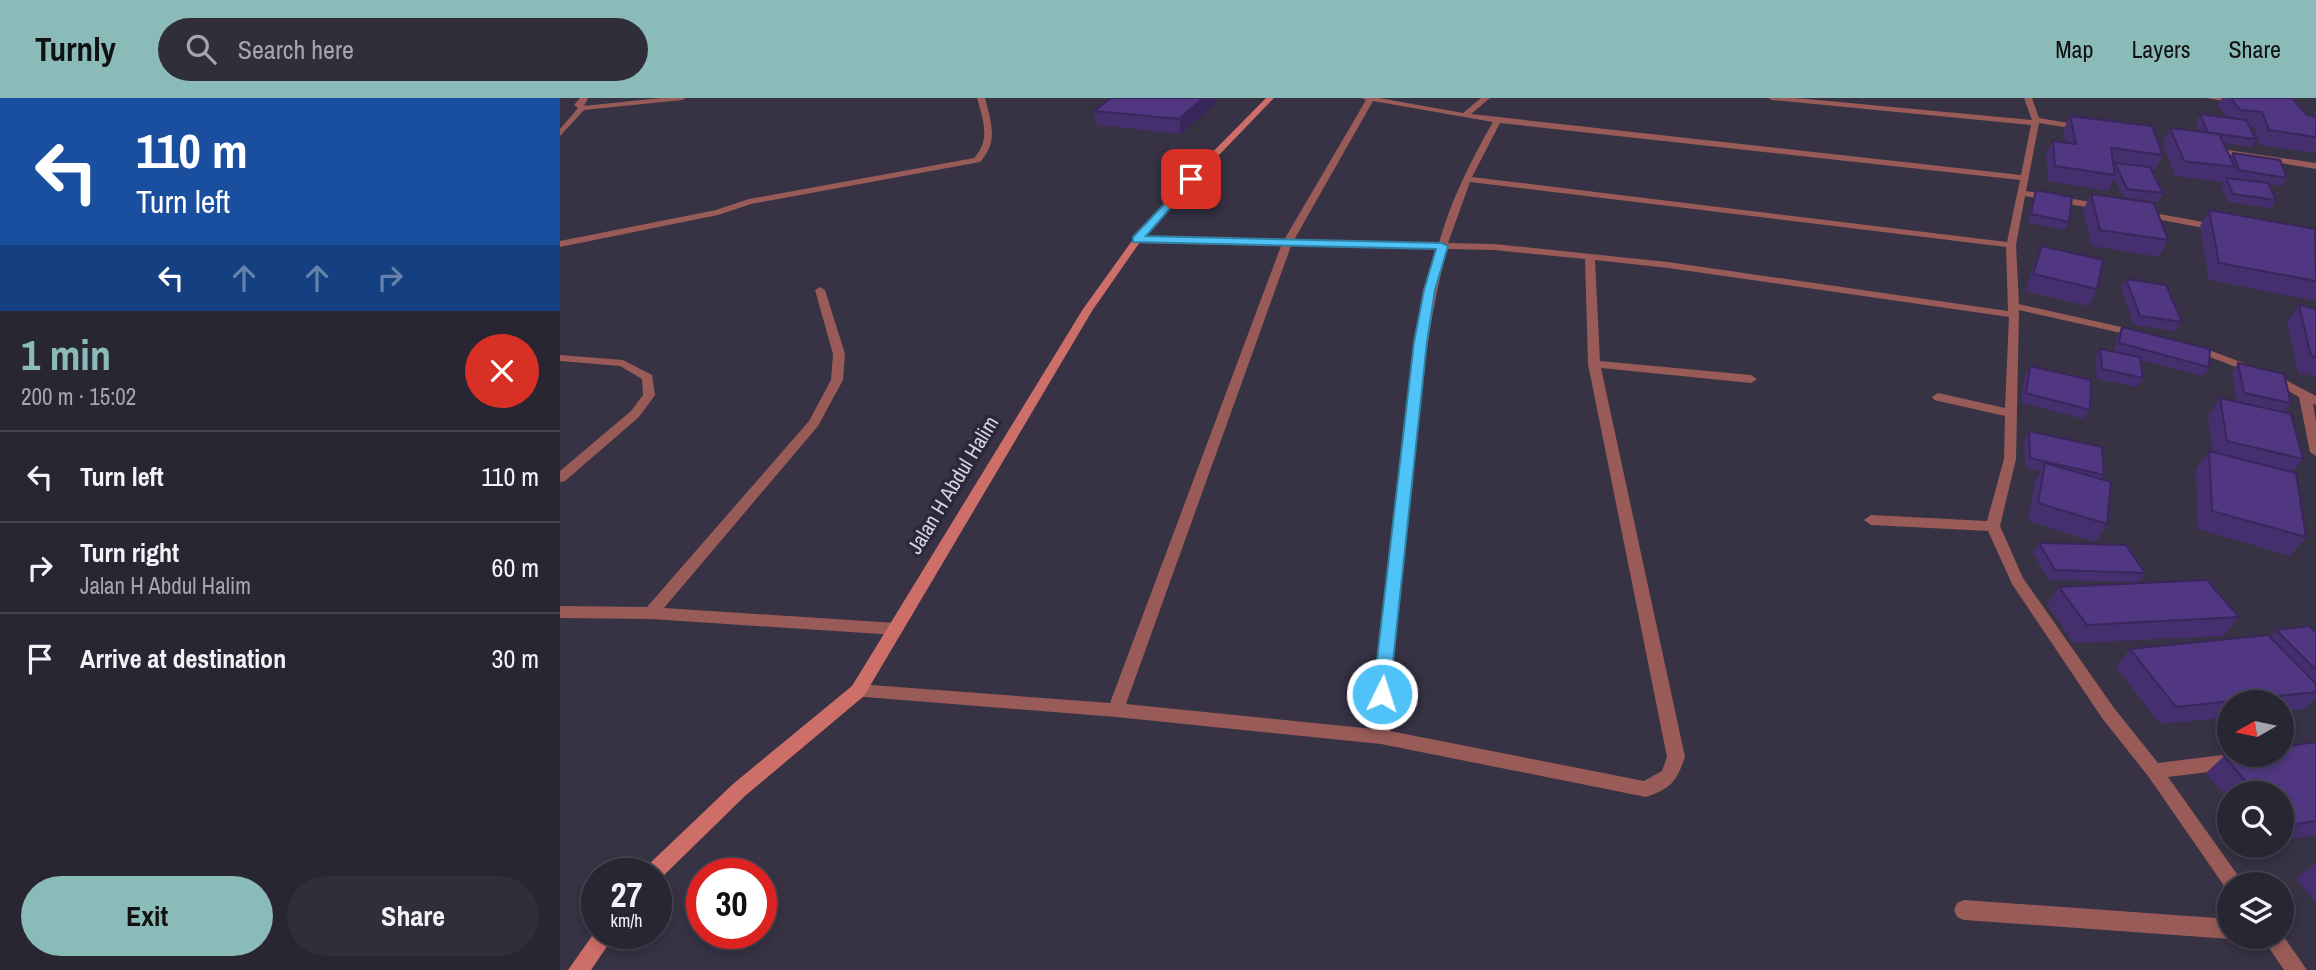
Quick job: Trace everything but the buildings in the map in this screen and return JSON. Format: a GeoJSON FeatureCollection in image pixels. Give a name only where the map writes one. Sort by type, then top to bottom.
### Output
{"type":"FeatureCollection","features":[{"type":"Feature","properties":{"kind":"street"},"geometry":{"type":"LineString","coordinates":[[582,108],[578,104],[584,98]]}},
{"type":"Feature","properties":{"kind":"street"},"geometry":{"type":"LineString","coordinates":[[560,134],[582,108],[682,98]]}},
{"type":"Feature","properties":{"kind":"street"},"geometry":{"type":"LineString","coordinates":[[560,244],[718,212],[749,201],[977,160],[987,152],[990,138],[981,98]]}},
{"type":"Feature","properties":{"kind":"street","name":"Jalan H Abdul Halim"},"geometry":{"type":"LineString","coordinates":[[669,858],[739,790],[858,691],[1087,312],[1137,240],[1191,179],[1270,98]]}},
{"type":"Feature","properties":{"kind":"street"},"geometry":{"type":"LineString","coordinates":[[1464,116],[1486,98]]}},
{"type":"Feature","properties":{"kind":"street"},"geometry":{"type":"LineString","coordinates":[[1772,98],[2090,129]]}},
{"type":"Feature","properties":{"kind":"street"},"geometry":{"type":"LineString","coordinates":[[2028,98],[2036,122],[2011,244],[2014,311],[2010,459],[1993,526],[2017,580],[2108,713],[2154,771],[2226,872]]}},
{"type":"Feature","properties":{"kind":"street"},"geometry":{"type":"LineString","coordinates":[[2210,98],[2246,103]]}},
{"type":"Feature","properties":{"kind":"street"},"geometry":{"type":"LineString","coordinates":[[1116,710],[1286,245],[1369,99],[1464,116],[2026,178]]}},
{"type":"Feature","properties":{"kind":"street"},"geometry":{"type":"LineString","coordinates":[[1381,737],[1383,673],[1429,290],[1451,212],[1469,179],[1476,153],[1499,120]]}},
{"type":"Feature","properties":{"kind":"street"},"geometry":{"type":"LineString","coordinates":[[2196,146],[2316,166]]}},
{"type":"Feature","properties":{"kind":"street"},"geometry":{"type":"LineString","coordinates":[[1469,179],[2011,244]]}},
{"type":"Feature","properties":{"kind":"street"},"geometry":{"type":"LineString","coordinates":[[2021,194],[2116,210]]}},
{"type":"Feature","properties":{"kind":"street"},"geometry":{"type":"LineString","coordinates":[[2129,212],[2238,231]]}},
{"type":"Feature","properties":{"kind":"street"},"geometry":{"type":"LineString","coordinates":[[1137,240],[1442,246],[1590,257],[2014,311],[2148,337]]}},
{"type":"Feature","properties":{"kind":"street"},"geometry":{"type":"LineString","coordinates":[[858,691],[1116,710],[1381,737],[1646,789],[1669,776],[1676,757],[1594,364],[1590,257]]}},
{"type":"Feature","properties":{"kind":"street"},"geometry":{"type":"LineString","coordinates":[[651,613],[814,423],[836,380],[839,354],[820,290]]}},
{"type":"Feature","properties":{"kind":"street"},"geometry":{"type":"LineString","coordinates":[[2175,342],[2231,360],[2310,398],[2316,452]]}},
{"type":"Feature","properties":{"kind":"street"},"geometry":{"type":"LineString","coordinates":[[560,358],[623,363],[648,377],[649,395],[635,414],[566,469],[560,478]]}},
{"type":"Feature","properties":{"kind":"street"},"geometry":{"type":"LineString","coordinates":[[1594,364],[1751,379]]}},
{"type":"Feature","properties":{"kind":"street"},"geometry":{"type":"LineString","coordinates":[[1938,397],[2010,413]]}},
{"type":"Feature","properties":{"kind":"street"},"geometry":{"type":"LineString","coordinates":[[1871,520],[1993,526]]}},
{"type":"Feature","properties":{"kind":"street"},"geometry":{"type":"LineString","coordinates":[[560,611],[651,613],[896,629]]}},
{"type":"Feature","properties":{"kind":"street"},"geometry":{"type":"LineString","coordinates":[[2154,771],[2217,764]]}},
{"type":"Feature","properties":{"kind":"street"},"geometry":{"type":"LineString","coordinates":[[1964,910],[2217,928]]}},
{"type":"Feature","properties":{"kind":"street"},"geometry":{"type":"LineString","coordinates":[[578,970],[594,949]]}},
{"type":"Feature","properties":{"kind":"street"},"geometry":{"type":"LineString","coordinates":[[2281,949],[2297,970]]}},
{"type":"Feature","properties":{"kind":"route"},"geometry":{"type":"LineString","coordinates":[[1191,179],[1137,240],[1442,246],[1429,290],[1421,342],[1382,694]]}}]}
